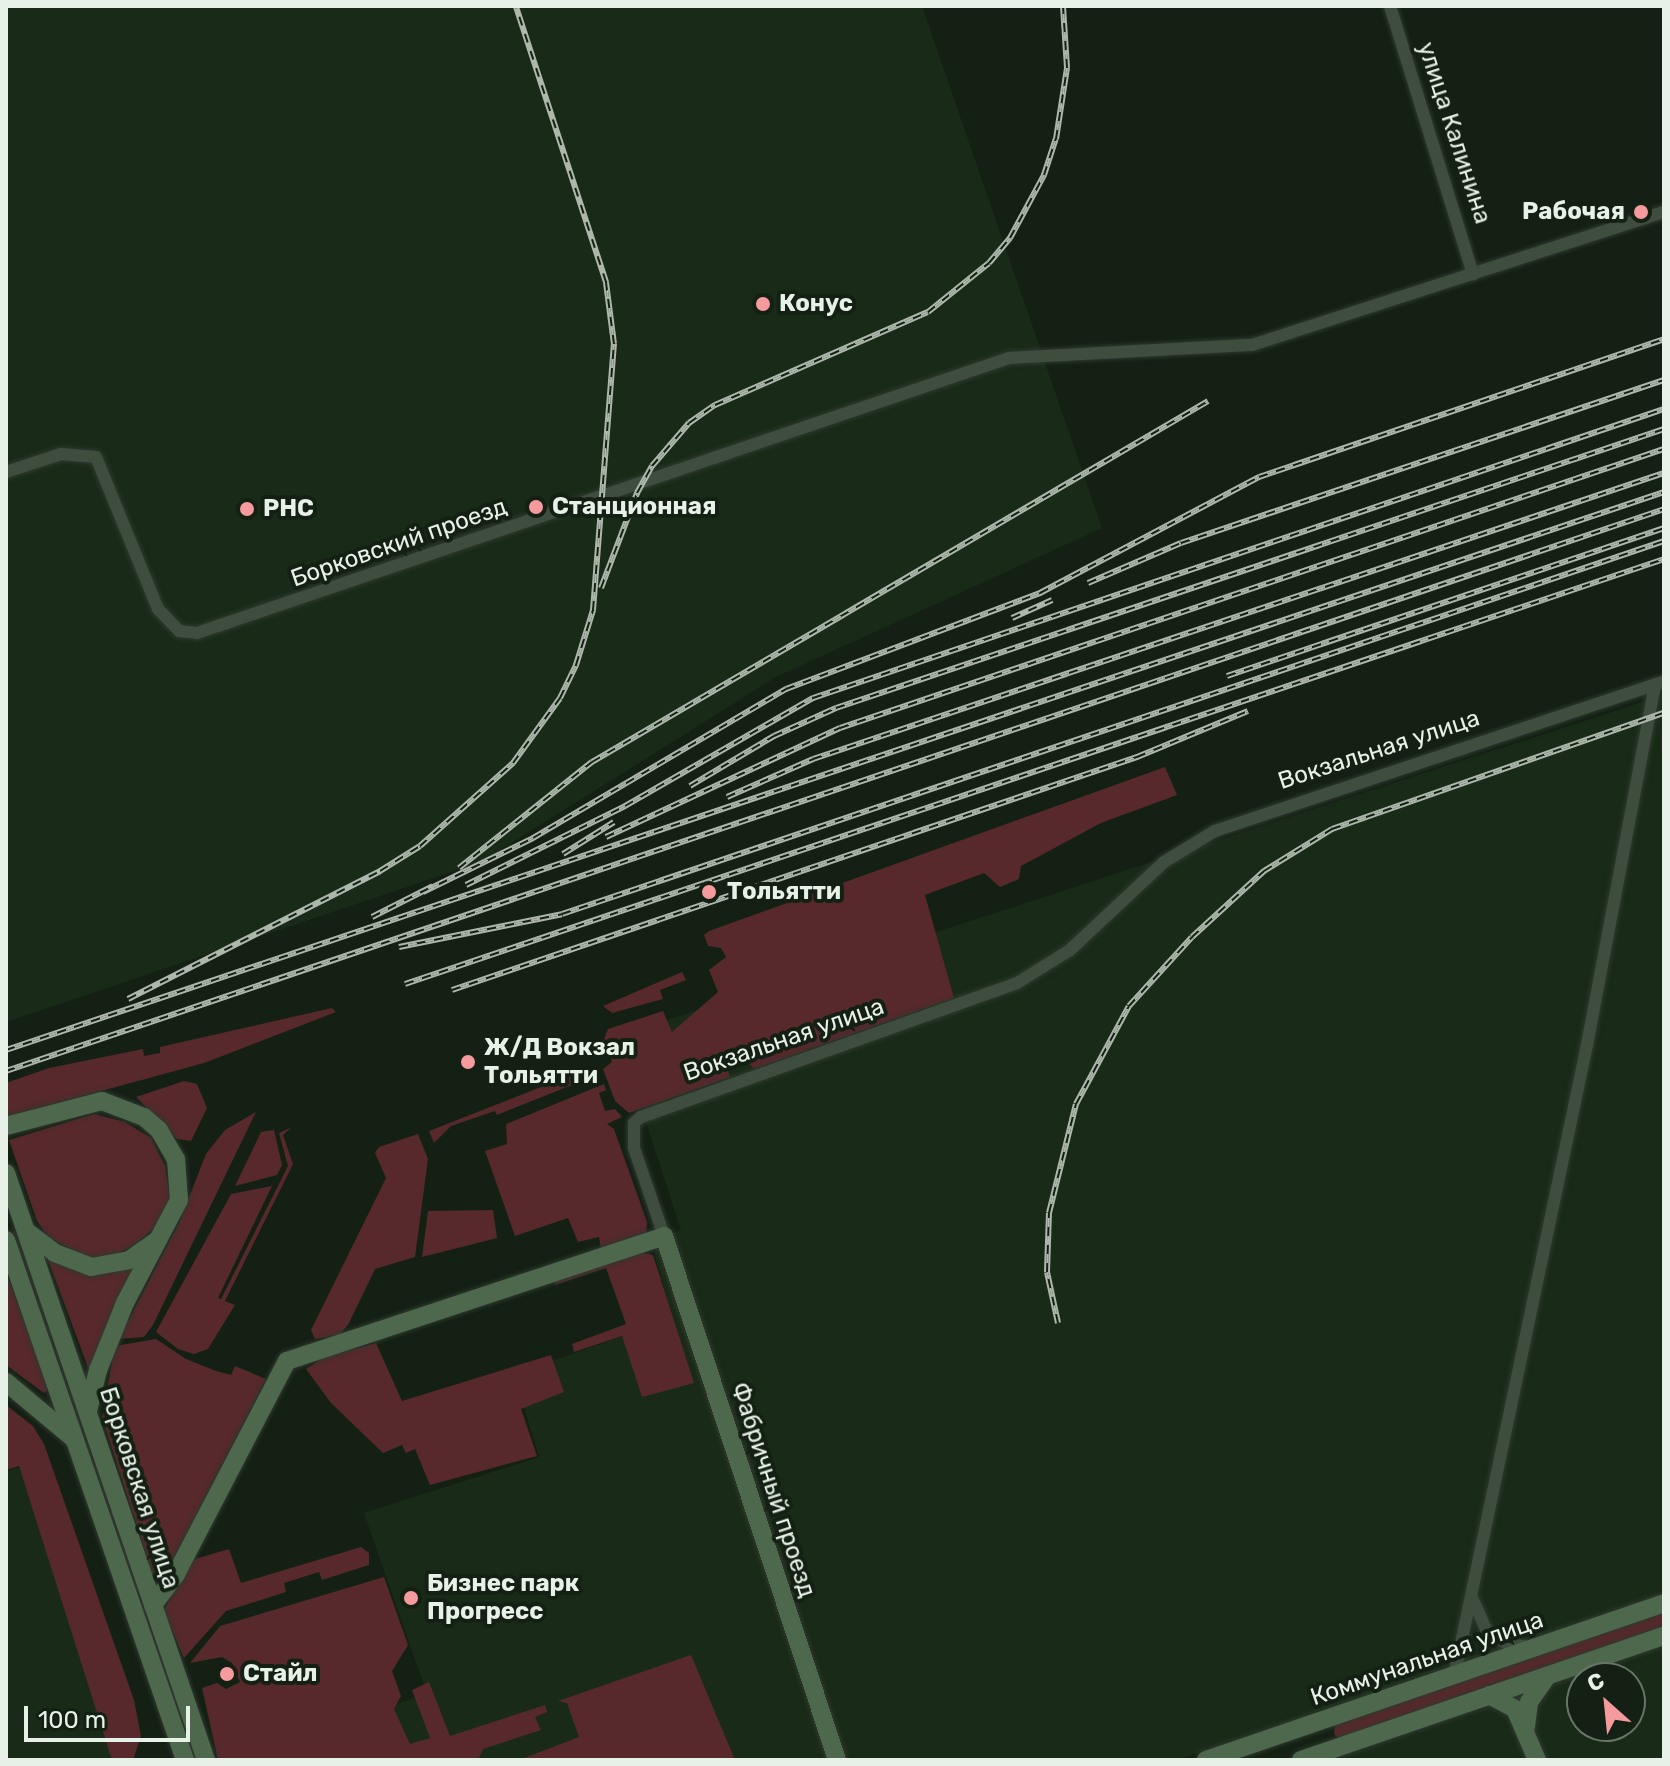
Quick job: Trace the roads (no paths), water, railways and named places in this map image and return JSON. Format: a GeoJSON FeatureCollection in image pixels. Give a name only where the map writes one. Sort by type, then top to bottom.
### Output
{"type":"FeatureCollection","features":[{"type":"Feature","properties":{"kind":"main road"},"geometry":{"type":"LineString","coordinates":[[6,1126],[102,1101],[124,1106],[159,1130],[176,1159],[179,1200],[166,1233],[125,1303],[98,1370],[88,1411]]}},
{"type":"Feature","properties":{"kind":"main road","name":"Борковская улица"},"geometry":{"type":"LineString","coordinates":[[6,1173],[206,1760]]}},
{"type":"Feature","properties":{"kind":"main road"},"geometry":{"type":"LineString","coordinates":[[26,1231],[55,1253],[91,1267],[129,1260],[166,1233]]}},
{"type":"Feature","properties":{"kind":"main road"},"geometry":{"type":"LineString","coordinates":[[153,1605],[176,1574],[287,1361],[664,1236]]}},
{"type":"Feature","properties":{"kind":"main road","name":"Фабричный проезд"},"geometry":{"type":"LineString","coordinates":[[664,1236],[837,1760]]}},
{"type":"Feature","properties":{"kind":"main road","name":"Борковская улица"},"geometry":{"type":"LineString","coordinates":[[7,1245],[185,1760]]}},
{"type":"Feature","properties":{"kind":"main road","name":"Борковская улица"},"geometry":{"type":"LineString","coordinates":[[6,1382],[77,1443]]}},
{"type":"Feature","properties":{"kind":"main road","name":"Коммунальная улица"},"geometry":{"type":"LineString","coordinates":[[1206,1760],[1455,1672],[1664,1603]]}},
{"type":"Feature","properties":{"kind":"main road"},"geometry":{"type":"LineString","coordinates":[[1303,1759],[1664,1636]]}},
{"type":"Feature","properties":{"kind":"main road"},"geometry":{"type":"LineString","coordinates":[[1526,1727],[1536,1688],[1549,1674]]}},
{"type":"Feature","properties":{"kind":"main road"},"geometry":{"type":"LineString","coordinates":[[1489,1695],[1515,1709],[1526,1727],[1537,1760]]}},
{"type":"Feature","properties":{"kind":"main road"},"geometry":{"type":"LineString","coordinates":[[1332,1716],[1326,1730],[1342,1746]]}},
{"type":"Feature","properties":{"kind":"main road"},"geometry":{"type":"LineString","coordinates":[[1297,1729],[1312,1739],[1303,1759]]}},
{"type":"Feature","properties":{"kind":"street","name":"улица Калинина"},"geometry":{"type":"LineString","coordinates":[[1390,6],[1473,274]]}},
{"type":"Feature","properties":{"kind":"street"},"geometry":{"type":"LineString","coordinates":[[1473,274],[1664,212]]}},
{"type":"Feature","properties":{"kind":"street","name":"Борковский проезд"},"geometry":{"type":"LineString","coordinates":[[6,472],[61,454],[96,457],[158,609],[179,631],[197,633],[1009,358],[1186,344],[1252,345],[1473,274]]}},
{"type":"Feature","properties":{"kind":"street"},"geometry":{"type":"LineString","coordinates":[[1455,1672],[1473,1599],[1660,683]]}},
{"type":"Feature","properties":{"kind":"street","name":"Вокзальная улица"},"geometry":{"type":"LineString","coordinates":[[664,1236],[634,1148],[634,1123],[641,1117],[1017,983],[1070,950],[1164,862],[1215,831],[1660,683]]}},
{"type":"Feature","properties":{"kind":"street"},"geometry":{"type":"LineString","coordinates":[[1473,1599],[1487,1632],[1508,1644],[1533,1647]]}},
{"type":"Feature","properties":{"kind":"railway"},"geometry":{"type":"LineString","coordinates":[[128,999],[380,871],[420,846],[513,763],[560,698],[576,665],[593,610],[614,344],[606,282],[516,6]]}},
{"type":"Feature","properties":{"kind":"railway"},"geometry":{"type":"LineString","coordinates":[[601,588],[637,493],[652,466],[689,423],[715,405],[928,312],[989,263],[1010,238],[1044,175],[1056,139],[1067,68],[1063,6]]}},
{"type":"Feature","properties":{"kind":"railway"},"geometry":{"type":"LineString","coordinates":[[423,892],[533,838],[786,689],[1040,593],[1259,477],[1664,339]]}},
{"type":"Feature","properties":{"kind":"railway"},"geometry":{"type":"LineString","coordinates":[[1088,583],[1181,543],[1664,380]]}},
{"type":"Feature","properties":{"kind":"railway"},"geometry":{"type":"LineString","coordinates":[[459,868],[592,762],[1208,401]]}},
{"type":"Feature","properties":{"kind":"railway"},"geometry":{"type":"LineString","coordinates":[[466,885],[625,806],[813,698],[1664,409]]}},
{"type":"Feature","properties":{"kind":"railway"},"geometry":{"type":"LineString","coordinates":[[690,786],[774,736],[836,708],[1664,429]]}},
{"type":"Feature","properties":{"kind":"railway"},"geometry":{"type":"LineString","coordinates":[[606,837],[840,728],[1664,449]]}},
{"type":"Feature","properties":{"kind":"railway"},"geometry":{"type":"LineString","coordinates":[[727,797],[813,759],[1664,473]]}},
{"type":"Feature","properties":{"kind":"railway"},"geometry":{"type":"LineString","coordinates":[[6,1050],[1664,492]]}},
{"type":"Feature","properties":{"kind":"railway"},"geometry":{"type":"LineString","coordinates":[[6,1071],[1664,509]]}},
{"type":"Feature","properties":{"kind":"railway"},"geometry":{"type":"LineString","coordinates":[[1227,676],[1664,528]]}},
{"type":"Feature","properties":{"kind":"railway"},"geometry":{"type":"LineString","coordinates":[[399,947],[562,914],[1664,541]]}},
{"type":"Feature","properties":{"kind":"railway"},"geometry":{"type":"LineString","coordinates":[[405,984],[1664,559]]}},
{"type":"Feature","properties":{"kind":"railway"},"geometry":{"type":"LineString","coordinates":[[1012,618],[1052,600]]}},
{"type":"Feature","properties":{"kind":"railway"},"geometry":{"type":"LineString","coordinates":[[452,990],[1137,757],[1248,711]]}},
{"type":"Feature","properties":{"kind":"railway"},"geometry":{"type":"LineString","coordinates":[[1058,1323],[1047,1272],[1049,1213],[1076,1104],[1129,1006],[1192,937],[1264,871],[1332,829],[1664,713]]}},
{"type":"Feature","properties":{"kind":"railway"},"geometry":{"type":"LineString","coordinates":[[563,854],[614,822]]}},
{"type":"Feature","properties":{"kind":"railway"},"geometry":{"type":"LineString","coordinates":[[372,917],[433,886]]}},
{"type":"Feature","properties":{"kind":"place","name":"Рабочая"},"geometry":{"type":"Point","coordinates":[1641,212]}},
{"type":"Feature","properties":{"kind":"place","name":"Конус"},"geometry":{"type":"Point","coordinates":[763,304]}},
{"type":"Feature","properties":{"kind":"place","name":"Станционная"},"geometry":{"type":"Point","coordinates":[536,507]}},
{"type":"Feature","properties":{"kind":"place","name":"РНС"},"geometry":{"type":"Point","coordinates":[247,509]}},
{"type":"Feature","properties":{"kind":"place","name":"Тольятти"},"geometry":{"type":"Point","coordinates":[709,892]}},
{"type":"Feature","properties":{"kind":"place","name":"Ж/Д Вокзал Тольятти"},"geometry":{"type":"Point","coordinates":[468,1062]}},
{"type":"Feature","properties":{"kind":"place","name":"Бизнес парк Прогресс"},"geometry":{"type":"Point","coordinates":[411,1598]}},
{"type":"Feature","properties":{"kind":"place","name":"Стайл"},"geometry":{"type":"Point","coordinates":[227,1674]}}]}
